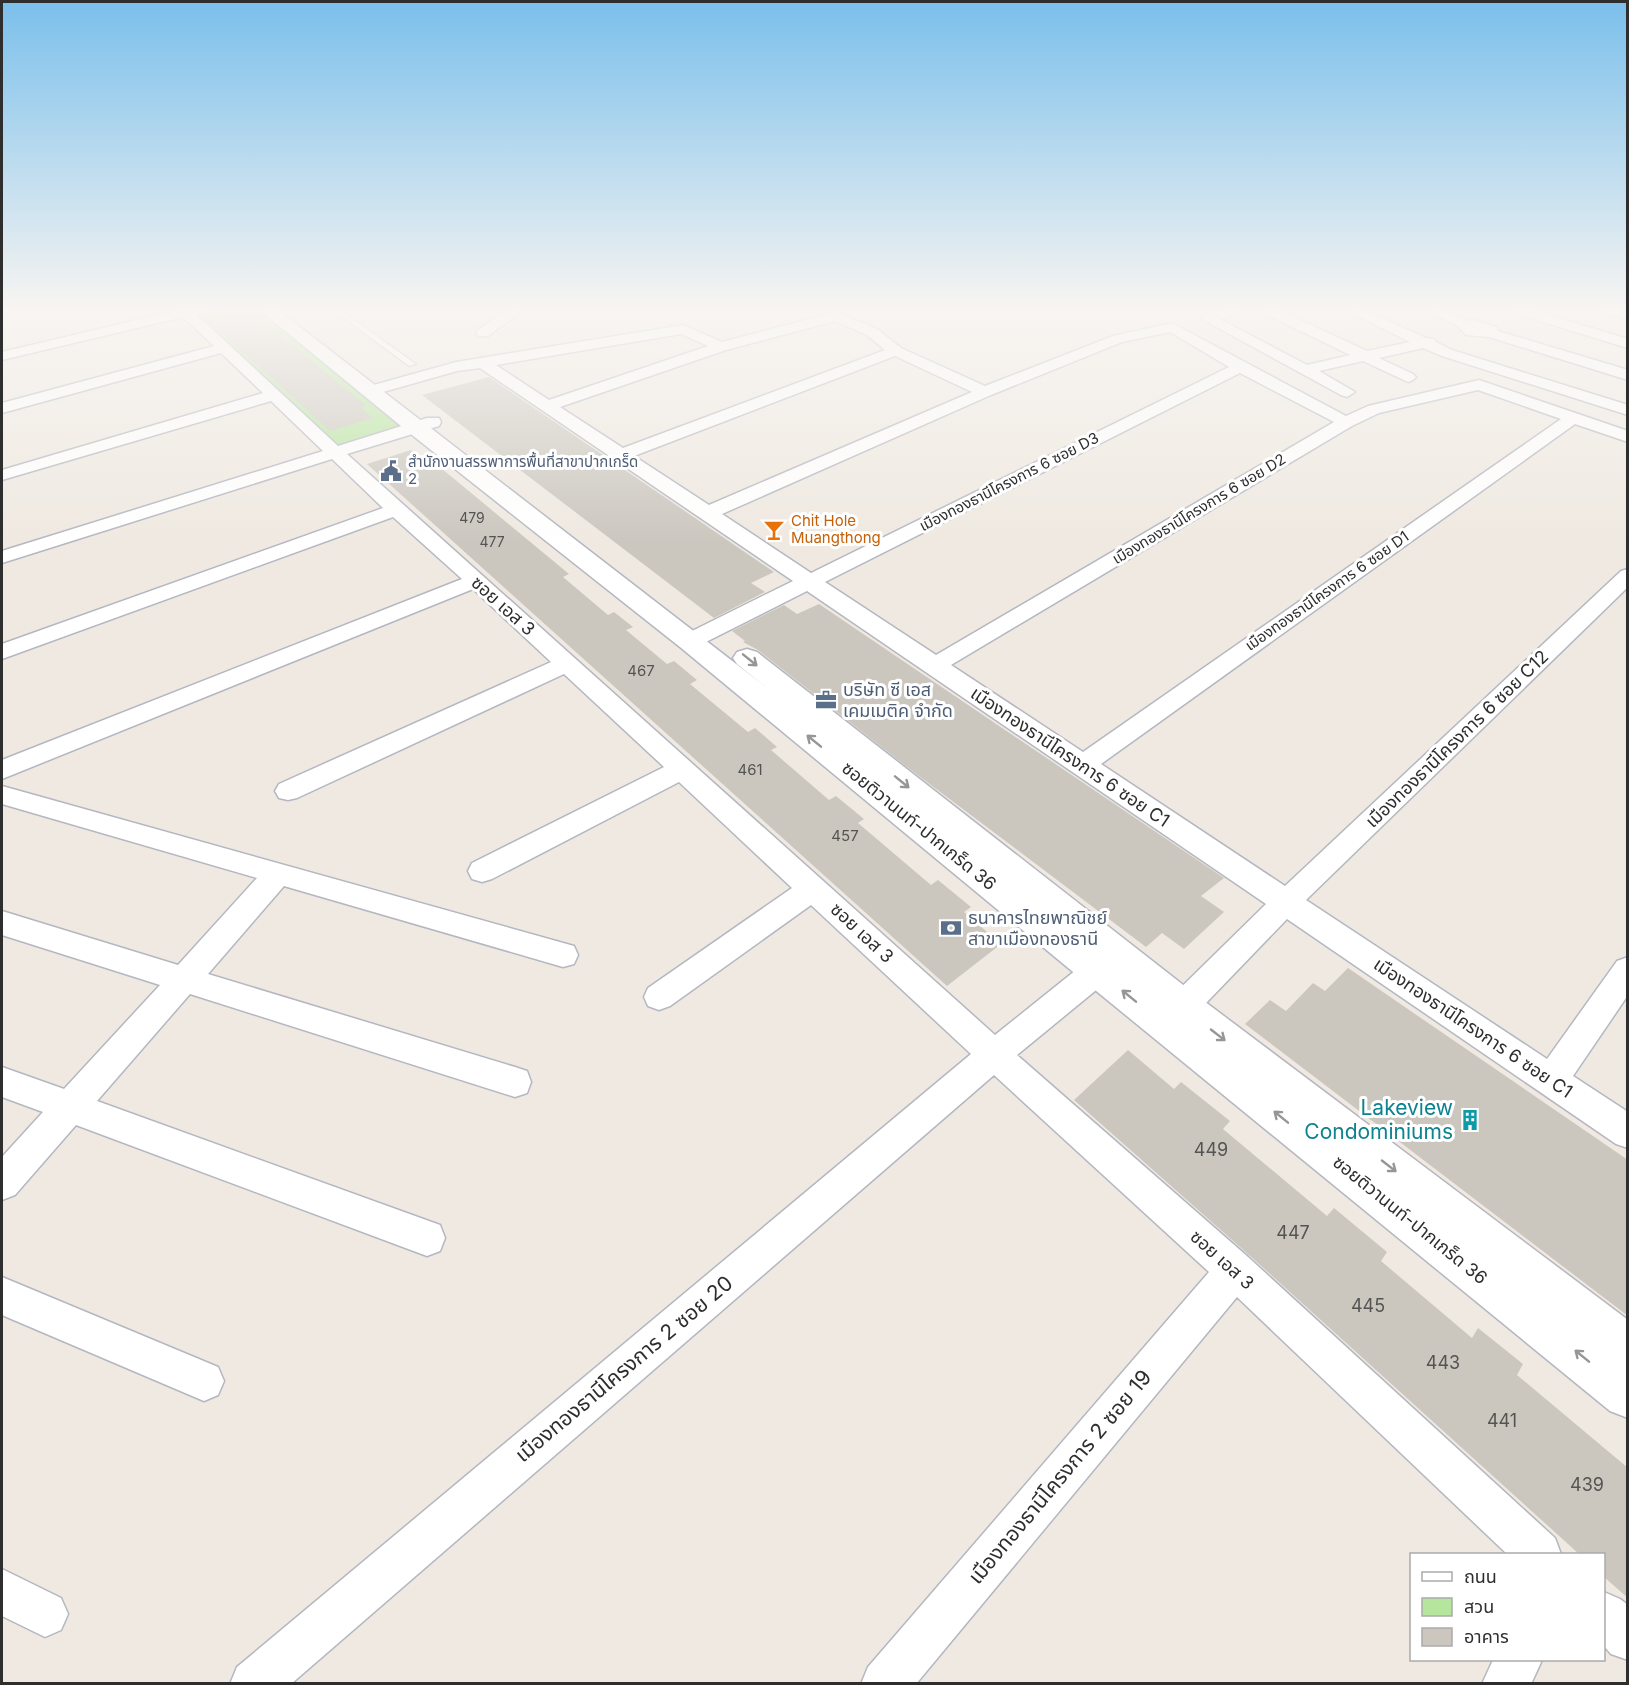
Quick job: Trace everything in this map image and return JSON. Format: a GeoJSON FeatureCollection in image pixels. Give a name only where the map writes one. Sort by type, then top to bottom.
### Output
{"type":"FeatureCollection","features":[{"type":"Feature","properties":{"kind":"street"},"geometry":{"type":"LineString","coordinates":[[2,408],[85,386]]}},
{"type":"Feature","properties":{"kind":"street","name":"ซอย เอส 3"},"geometry":{"type":"LineString","coordinates":[[264,386],[396,510],[994,1055],[1234,1270],[1538,1553]]}},
{"type":"Feature","properties":{"kind":"street","name":"ซอยติวานนท์-ปากเกร็ด 36"},"geometry":{"type":"LineString","coordinates":[[374,386],[701,636],[1108,962],[1628,1393]]}},
{"type":"Feature","properties":{"kind":"street","name":"ซอยติวานนท์-ปากเกร็ด 36"},"geometry":{"type":"LineString","coordinates":[[375,386],[379,389]]}},
{"type":"Feature","properties":{"kind":"street"},"geometry":{"type":"LineString","coordinates":[[379,389],[392,386]]}},
{"type":"Feature","properties":{"kind":"street","name":"เมืองทองธานีโครงการ 6 ซอย C1"},"geometry":{"type":"LineString","coordinates":[[517,386],[1628,1132]]}},
{"type":"Feature","properties":{"kind":"street"},"geometry":{"type":"LineString","coordinates":[[547,406],[607,386]]}},
{"type":"Feature","properties":{"kind":"street"},"geometry":{"type":"LineString","coordinates":[[621,455],[804,386]]}},
{"type":"Feature","properties":{"kind":"street"},"geometry":{"type":"LineString","coordinates":[[971,386],[985,392]]}},
{"type":"Feature","properties":{"kind":"street"},"geometry":{"type":"LineString","coordinates":[[707,513],[1001,386]]}},
{"type":"Feature","properties":{"kind":"street","name":"เมืองทองธานีโครงการ 6 ซอย D3"},"geometry":{"type":"LineString","coordinates":[[701,636],[1203,386]]}},
{"type":"Feature","properties":{"kind":"street"},"geometry":{"type":"LineString","coordinates":[[1276,386],[1346,422]]}},
{"type":"Feature","properties":{"kind":"street"},"geometry":{"type":"LineString","coordinates":[[1335,386],[1347,392]]}},
{"type":"Feature","properties":{"kind":"street","name":"เมืองทองธานีโครงการ 6 ซอย D2"},"geometry":{"type":"LineString","coordinates":[[934,666],[1346,422],[1374,409],[1476,386]]}},
{"type":"Feature","properties":{"kind":"street","name":"เมืองทองธานีโครงการ 6 ซอย D2"},"geometry":{"type":"LineString","coordinates":[[1481,386],[1573,418]]}},
{"type":"Feature","properties":{"kind":"street"},"geometry":{"type":"LineString","coordinates":[[1551,386],[1628,410]]}},
{"type":"Feature","properties":{"kind":"street"},"geometry":{"type":"LineString","coordinates":[[2,475],[274,395]]}},
{"type":"Feature","properties":{"kind":"street"},"geometry":{"type":"LineString","coordinates":[[1573,418],[1628,437]]}},
{"type":"Feature","properties":{"kind":"street","name":"เมืองทองธานีโครงการ 6 ซอย D1"},"geometry":{"type":"LineString","coordinates":[[1082,765],[1573,418]]}},
{"type":"Feature","properties":{"kind":"street"},"geometry":{"type":"LineString","coordinates":[[2,557],[424,424]]}},
{"type":"Feature","properties":{"kind":"street"},"geometry":{"type":"LineString","coordinates":[[2,652],[396,510]]}},
{"type":"Feature","properties":{"kind":"street","name":"เมืองทองธานีโครงการ 6 ซอย C12"},"geometry":{"type":"LineString","coordinates":[[1174,1016],[1286,902],[1628,575]]}},
{"type":"Feature","properties":{"kind":"street"},"geometry":{"type":"LineString","coordinates":[[2,770],[476,581]]}},
{"type":"Feature","properties":{"kind":"street"},"geometry":{"type":"LineString","coordinates":[[288,791],[567,664]]}},
{"type":"Feature","properties":{"kind":"street"},"geometry":{"type":"LineString","coordinates":[[482,871],[682,769]]}},
{"type":"Feature","properties":{"kind":"street"},"geometry":{"type":"LineString","coordinates":[[2,795],[563,956]]}},
{"type":"Feature","properties":{"kind":"street"},"geometry":{"type":"LineString","coordinates":[[2,1183],[279,873]]}},
{"type":"Feature","properties":{"kind":"street"},"geometry":{"type":"LineString","coordinates":[[659,997],[813,888]]}},
{"type":"Feature","properties":{"kind":"street"},"geometry":{"type":"LineString","coordinates":[[2,923],[515,1082]]}},
{"type":"Feature","properties":{"kind":"street","name":"เมืองทองธานีโครงการ 2 ซอย 20"},"geometry":{"type":"LineString","coordinates":[[254,1683],[994,1055],[1108,962]]}},
{"type":"Feature","properties":{"kind":"street"},"geometry":{"type":"LineString","coordinates":[[1551,1080],[1628,970]]}},
{"type":"Feature","properties":{"kind":"street","name":"ซอยติวานนท์-ปากเกร็ด 36"},"geometry":{"type":"LineString","coordinates":[[1174,1016],[1628,1350]]}},
{"type":"Feature","properties":{"kind":"street"},"geometry":{"type":"LineString","coordinates":[[2,1082],[427,1238]]}},
{"type":"Feature","properties":{"kind":"street","name":"เมืองทองธานีโครงการ 2 ซอย 19"},"geometry":{"type":"LineString","coordinates":[[885,1683],[1234,1270]]}},
{"type":"Feature","properties":{"kind":"street"},"geometry":{"type":"LineString","coordinates":[[2,1296],[204,1381]]}},
{"type":"Feature","properties":{"kind":"street"},"geometry":{"type":"LineString","coordinates":[[2,1592],[45,1614]]}},
{"type":"Feature","properties":{"kind":"street"},"geometry":{"type":"LineString","coordinates":[[1605,1616],[1628,1637]]}},
{"type":"Feature","properties":{"kind":"street"},"geometry":{"type":"LineString","coordinates":[[1506,1683],[1517,1661]]}},
{"type":"Feature","properties":{"kind":"green space"},"geometry":{"type":"Polygon","coordinates":[[[265,386],[353,386],[407,429],[336,452],[265,386]]]}},
{"type":"Feature","properties":{"kind":"building"},"geometry":{"type":"Polygon","coordinates":[[[280,386],[342,386],[367,406],[361,408],[373,418],[330,431],[280,386]]]}},
{"type":"Feature","properties":{"kind":"building"},"geometry":{"type":"Polygon","coordinates":[[[457,386],[502,386],[774,572],[751,583],[765,592],[714,618],[422,395],[457,386]]]}},
{"type":"Feature","properties":{"kind":"building"},"geometry":{"type":"Polygon","coordinates":[[[411,450],[424,461],[430,459],[569,574],[563,577],[608,615],[614,612],[633,627],[626,630],[667,664],[674,661],[697,680],[690,684],[748,732],[755,728],[777,747],[771,750],[829,800],[836,796],[864,819],[858,823],[931,885],[938,880],[971,907],[964,912],[1001,944],[947,986],[367,464],[411,450]]]}},
{"type":"Feature","properties":{"kind":"building"},"geometry":{"type":"Polygon","coordinates":[[[819,604],[1224,878],[1201,896],[1224,912],[1184,949],[1162,933],[1146,947],[907,767],[758,650],[743,642],[745,641],[732,631],[784,605],[797,614],[819,604]]]}},
{"type":"Feature","properties":{"kind":"building","name":"Lakeview Condominiums"},"geometry":{"type":"Polygon","coordinates":[[[1348,968],[1628,1160],[1628,1316],[1245,1024],[1270,1000],[1286,1011],[1313,983],[1325,991],[1348,968]]]}},
{"type":"Feature","properties":{"kind":"building"},"geometry":{"type":"Polygon","coordinates":[[[1128,1050],[1174,1089],[1181,1082],[1230,1121],[1223,1129],[1327,1216],[1334,1208],[1387,1252],[1381,1261],[1472,1338],[1478,1328],[1523,1364],[1517,1375],[1628,1468],[1628,1598],[1605,1578],[1605,1553],[1578,1553],[1074,1100],[1128,1050]]]}},
{"type":"Feature","properties":{"kind":"place","name":"สำนักงานสรรพาการพื้นที่สาขาปากเกร็ด 2"},"geometry":{"type":"Point","coordinates":[391,471]}},
{"type":"Feature","properties":{"kind":"place","name":"Chit Hole Muangthong"},"geometry":{"type":"Point","coordinates":[774,530]}},
{"type":"Feature","properties":{"kind":"place","name":"บริษัท ซี เอส เคมเมติค จำกัด"},"geometry":{"type":"Point","coordinates":[826,700]}},
{"type":"Feature","properties":{"kind":"place","name":"ธนาคารไทยพาณิชย์ สาขาเมืองทองธานี"},"geometry":{"type":"Point","coordinates":[951,928]}},
{"type":"Feature","properties":{"kind":"place","name":"Lakeview Condominiums"},"geometry":{"type":"Point","coordinates":[1470,1120]}}]}
